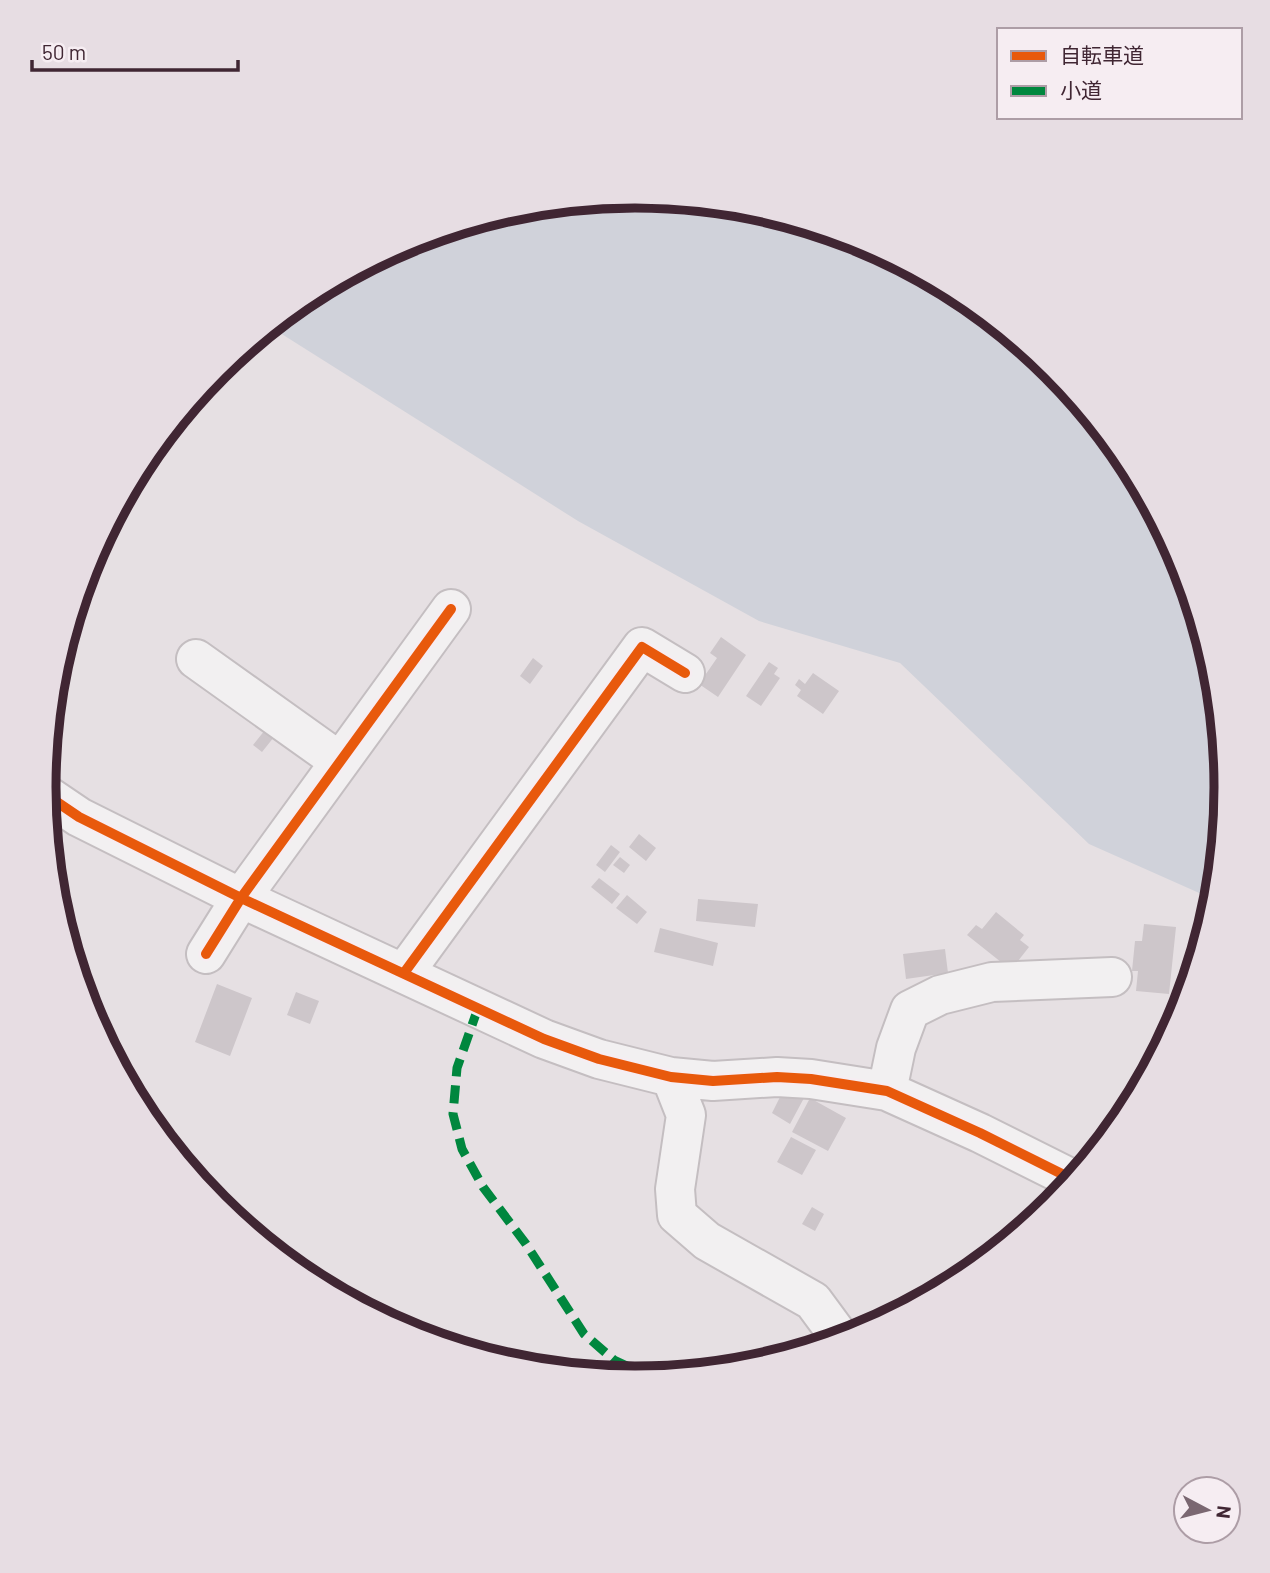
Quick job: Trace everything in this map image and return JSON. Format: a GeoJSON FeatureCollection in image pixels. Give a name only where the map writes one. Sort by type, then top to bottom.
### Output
{"type":"FeatureCollection","features":[{"type":"Feature","properties":{"kind":"street"},"geometry":{"type":"LineString","coordinates":[[206,954],[241,898],[451,609]]}},
{"type":"Feature","properties":{"kind":"street"},"geometry":{"type":"LineString","coordinates":[[404,973],[642,647],[685,673]]}},
{"type":"Feature","properties":{"kind":"street"},"geometry":{"type":"LineString","coordinates":[[196,659],[339,761]]}},
{"type":"Feature","properties":{"kind":"street"},"geometry":{"type":"LineString","coordinates":[[56,802],[79,817],[241,898],[544,1039],[626,1067],[671,1077],[713,1082],[778,1077],[811,1079],[887,1091],[1064,1175]]}},
{"type":"Feature","properties":{"kind":"street"},"geometry":{"type":"LineString","coordinates":[[887,1091],[896,1048],[910,1010],[940,995],[992,982],[1112,977]]}},
{"type":"Feature","properties":{"kind":"street"},"geometry":{"type":"LineString","coordinates":[[671,1077],[686,1115],[675,1189],[677,1215],[707,1241],[813,1301],[834,1330]]}},
{"type":"Feature","properties":{"kind":"shaded area"},"geometry":{"type":"Polygon","coordinates":[[[635,207],[711,212],[785,227],[857,252],[924,285],[987,327],[1044,377],[1094,434],[1136,497],[1154,530],[1183,600],[1203,674],[1209,711],[1213,749],[1213,824],[1204,895],[1089,844],[900,663],[759,621],[578,521],[278,331],[313,305],[379,267],[449,238],[522,219],[597,209],[635,207]]]}},
{"type":"Feature","properties":{"kind":"building"},"geometry":{"type":"Polygon","coordinates":[[[721,637],[746,655],[718,697],[699,684],[717,658],[710,653],[721,637]]]}},
{"type":"Feature","properties":{"kind":"building"},"geometry":{"type":"Polygon","coordinates":[[[533,658],[543,666],[530,684],[520,676],[533,658]]]}},
{"type":"Feature","properties":{"kind":"building"},"geometry":{"type":"Polygon","coordinates":[[[769,662],[778,668],[774,674],[780,678],[761,706],[746,696],[769,662]]]}},
{"type":"Feature","properties":{"kind":"building"},"geometry":{"type":"Polygon","coordinates":[[[813,673],[839,691],[823,714],[797,696],[801,690],[795,685],[799,679],[805,684],[813,673]]]}},
{"type":"Feature","properties":{"kind":"building"},"geometry":{"type":"Polygon","coordinates":[[[265,730],[274,737],[262,752],[253,745],[265,730]]]}},
{"type":"Feature","properties":{"kind":"building"},"geometry":{"type":"Polygon","coordinates":[[[639,834],[656,848],[646,861],[629,847],[639,834]]]}},
{"type":"Feature","properties":{"kind":"building"},"geometry":{"type":"Polygon","coordinates":[[[611,845],[620,852],[605,872],[596,865],[611,845]]]}},
{"type":"Feature","properties":{"kind":"building"},"geometry":{"type":"Polygon","coordinates":[[[620,857],[630,865],[624,873],[613,865],[620,857]]]}},
{"type":"Feature","properties":{"kind":"building"},"geometry":{"type":"Polygon","coordinates":[[[599,878],[620,894],[612,904],[591,887],[599,878]]]}},
{"type":"Feature","properties":{"kind":"building"},"geometry":{"type":"Polygon","coordinates":[[[627,895],[647,912],[637,924],[616,908],[627,895]]]}},
{"type":"Feature","properties":{"kind":"building"},"geometry":{"type":"Polygon","coordinates":[[[698,899],[758,904],[755,927],[696,921],[698,899]]]}},
{"type":"Feature","properties":{"kind":"building"},"geometry":{"type":"Polygon","coordinates":[[[996,912],[1024,935],[1020,940],[1029,947],[1011,970],[967,935],[976,925],[982,929],[996,912]]]}},
{"type":"Feature","properties":{"kind":"building"},"geometry":{"type":"Polygon","coordinates":[[[1144,924],[1176,927],[1169,994],[1136,991],[1138,971],[1132,971],[1135,941],[1142,941],[1144,924]]]}},
{"type":"Feature","properties":{"kind":"building"},"geometry":{"type":"Polygon","coordinates":[[[660,928],[718,943],[713,966],[654,952],[660,928]]]}},
{"type":"Feature","properties":{"kind":"building"},"geometry":{"type":"Polygon","coordinates":[[[945,949],[948,973],[906,979],[903,954],[945,949]]]}},
{"type":"Feature","properties":{"kind":"building"},"geometry":{"type":"Polygon","coordinates":[[[217,984],[252,998],[230,1056],[195,1042],[217,984]]]}},
{"type":"Feature","properties":{"kind":"building"},"geometry":{"type":"Polygon","coordinates":[[[296,992],[319,1001],[310,1024],[287,1015],[296,992]]]}},
{"type":"Feature","properties":{"kind":"building"},"geometry":{"type":"Polygon","coordinates":[[[785,1087],[804,1098],[790,1124],[772,1113],[785,1087]]]}},
{"type":"Feature","properties":{"kind":"building"},"geometry":{"type":"Polygon","coordinates":[[[810,1098],[846,1118],[828,1151],[792,1132],[810,1098]]]}},
{"type":"Feature","properties":{"kind":"building"},"geometry":{"type":"Polygon","coordinates":[[[791,1137],[816,1150],[802,1175],[777,1162],[791,1137]]]}},
{"type":"Feature","properties":{"kind":"building"},"geometry":{"type":"Polygon","coordinates":[[[812,1207],[824,1214],[815,1231],[802,1224],[812,1207]]]}},
{"type":"Feature","properties":{"kind":"marked path"},"geometry":{"type":"LineString","coordinates":[[478,1008],[457,1068],[453,1114],[462,1149],[483,1187],[526,1244],[584,1334],[614,1360],[626,1366]]}},
{"type":"Feature","properties":{"kind":"cycle path"},"geometry":{"type":"LineString","coordinates":[[206,954],[241,898],[451,609]]}},
{"type":"Feature","properties":{"kind":"cycle path"},"geometry":{"type":"LineString","coordinates":[[404,973],[642,647],[685,673]]}},
{"type":"Feature","properties":{"kind":"cycle path"},"geometry":{"type":"LineString","coordinates":[[56,802],[79,817],[241,898],[544,1039],[599,1059],[671,1077],[713,1081],[777,1077],[811,1079],[887,1091],[1064,1175]]}}]}
